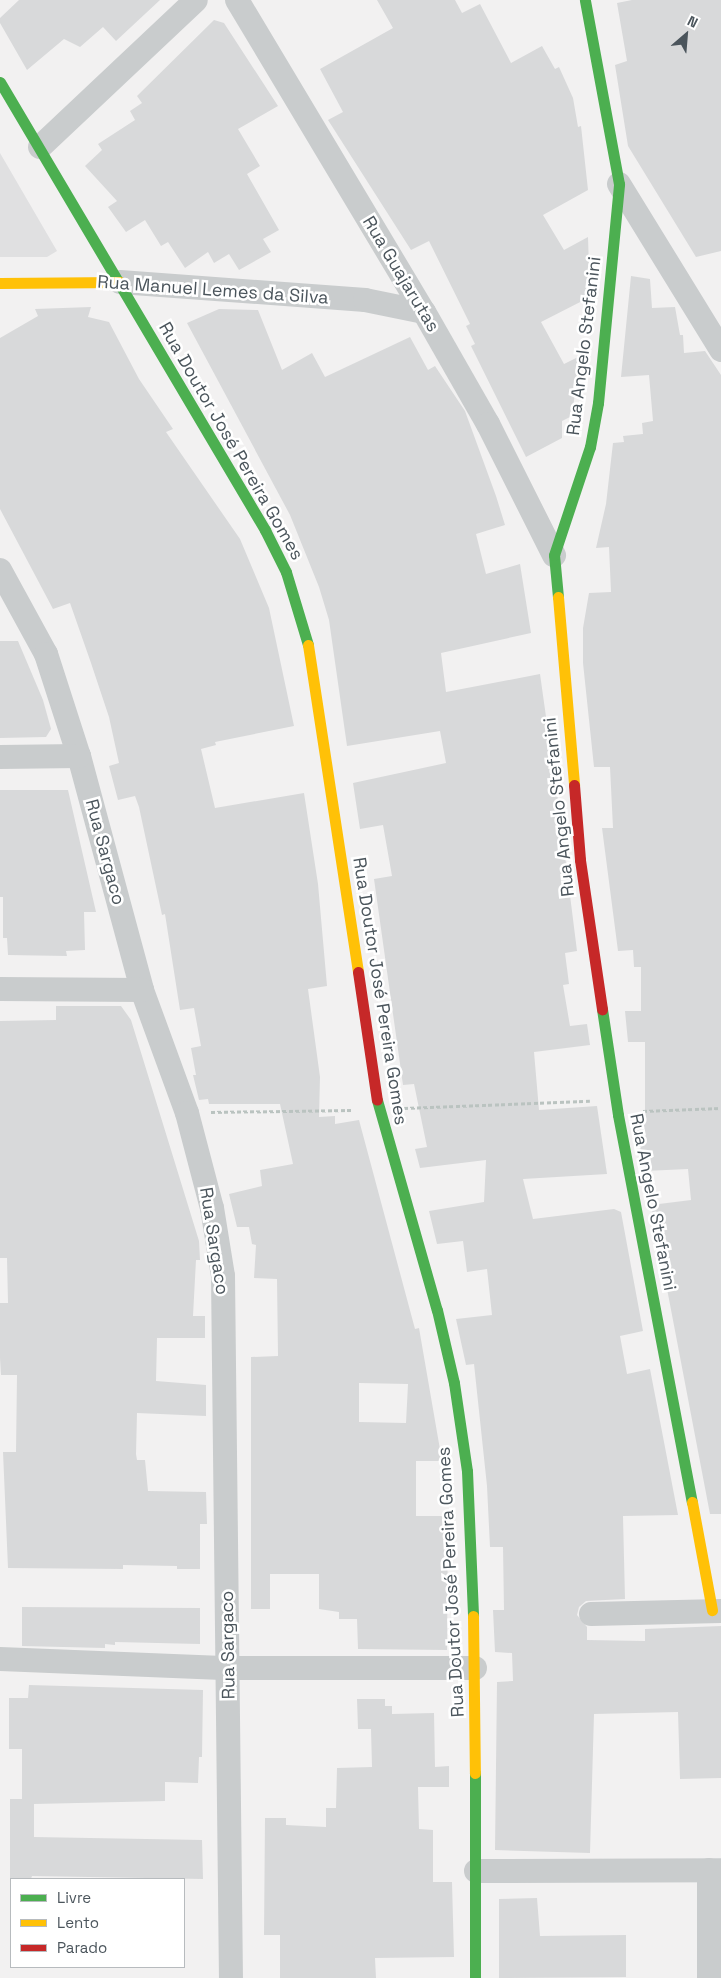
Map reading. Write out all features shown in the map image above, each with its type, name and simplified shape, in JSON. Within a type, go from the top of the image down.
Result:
[{"type":"main road","name":"Rua Angelo Stefanini","points":[[585,0],[619,184],[598,403],[588,455],[554,555],[580,860],[615,1100],[716,1610]]},
{"type":"main road","name":"Rua Doutor José Pereira Gomes","points":[[0,82],[265,530],[286,572],[302,618],[312,665],[378,1109],[454,1383],[467,1471],[475,1668],[475,1978]]},
{"type":"main road","name":"Rua Manuel Lemes da Silva","points":[[0,283],[120,282]]},
{"type":"street","points":[[40,147],[196,0]]},
{"type":"street","name":"Rua Guajarutas","points":[[237,0],[424,312],[488,424],[554,555]]},
{"type":"street","points":[[619,184],[721,350]]},
{"type":"street","name":"Rua Manuel Lemes da Silva","points":[[120,282],[365,300],[424,312]]},
{"type":"street","name":"Rua Sargaco","points":[[0,570],[46,654],[79,756],[142,990],[187,1113],[212,1208],[223,1276],[231,1978]]},
{"type":"street","points":[[0,758],[79,756]]},
{"type":"street","points":[[0,989],[142,990]]},
{"type":"street","points":[[591,1614],[716,1610]]},
{"type":"street","points":[[0,1659],[228,1668],[475,1668]]},
{"type":"street","points":[[476,1871],[715,1870],[708,1978]]},
{"type":"path","points":[[187,1113],[378,1109],[615,1100]]},
{"type":"path","points":[[618,1115],[648,1110],[721,1108]]},
{"type":"shaded area","points":[[0,153],[57,251],[47,257],[0,257]]},
{"type":"building","points":[[19,0],[160,0],[116,41],[103,27],[80,47],[64,39],[27,70],[0,23],[0,18]]},
{"type":"building","points":[[377,0],[455,0],[462,13],[480,4],[511,63],[542,46],[555,69],[559,67],[573,98],[578,127],[581,126],[588,190],[543,215],[564,250],[588,237],[590,297],[541,322],[564,364],[578,357],[576,371],[578,370],[572,416],[562,421],[562,438],[526,457],[471,346],[475,344],[466,326],[470,324],[429,241],[411,250],[328,120],[343,112],[320,69],[393,28]]},
{"type":"building","points":[[632,0],[721,0],[721,251],[696,257],[628,146],[615,65],[627,61],[617,3]]},
{"type":"building","points":[[214,20],[224,23],[278,106],[238,129],[260,166],[247,174],[279,230],[263,239],[271,252],[239,270],[229,254],[214,263],[208,252],[185,268],[168,242],[161,246],[145,220],[126,232],[108,207],[117,201],[85,166],[102,150],[98,144],[135,120],[130,111],[142,103],[137,96]]},
{"type":"building","points":[[631,276],[650,279],[652,308],[675,307],[680,335],[683,335],[684,353],[705,351],[721,375],[721,1514],[710,1514],[651,1205],[691,1200],[688,1169],[645,1171],[634,1116],[645,1115],[645,1042],[628,1042],[625,1011],[641,1011],[641,967],[634,967],[633,950],[618,951],[602,828],[613,828],[610,767],[594,767],[583,663],[583,628],[589,593],[611,592],[609,547],[596,548],[606,504],[613,443],[624,442],[623,436],[643,434],[642,423],[653,421],[649,375],[621,377]]},
{"type":"building","points":[[91,307],[88,317],[109,322],[139,379],[173,429],[166,432],[240,539],[269,608],[294,726],[215,742],[216,745],[201,749],[215,808],[304,793],[318,884],[327,986],[308,989],[320,1077],[319,1117],[335,1116],[335,1124],[359,1120],[415,1329],[419,1328],[442,1461],[416,1461],[416,1516],[448,1516],[447,1650],[358,1649],[357,1619],[339,1619],[339,1612],[319,1609],[319,1574],[270,1574],[270,1609],[251,1609],[251,1357],[278,1356],[277,1279],[254,1278],[256,1245],[252,1244],[249,1227],[237,1227],[229,1194],[262,1186],[260,1170],[293,1164],[280,1104],[209,1104],[208,1099],[199,1100],[193,1075],[196,1075],[191,1048],[201,1046],[194,1008],[180,1010],[165,914],[162,915],[139,807],[135,796],[118,800],[109,766],[119,763],[109,717],[91,663],[70,603],[53,609],[0,509],[0,338],[38,316],[35,309]],"holes":[[[359,1383],[408,1384],[406,1423],[359,1422]]]},
{"type":"building","points":[[219,309],[258,310],[282,370],[312,353],[325,377],[410,337],[428,370],[435,366],[465,411],[496,496],[505,525],[476,534],[486,574],[520,564],[531,633],[441,653],[446,692],[540,674],[549,738],[548,769],[554,768],[577,951],[565,953],[569,984],[563,985],[570,1026],[587,1024],[590,1045],[534,1052],[539,1110],[597,1106],[607,1174],[523,1179],[533,1219],[614,1209],[621,1212],[643,1331],[620,1336],[627,1374],[650,1369],[678,1515],[623,1516],[625,1599],[586,1601],[579,1607],[577,1615],[587,1627],[587,1640],[645,1641],[645,1629],[721,1626],[721,1778],[680,1779],[678,1712],[594,1714],[590,1853],[495,1850],[497,1682],[513,1681],[512,1653],[495,1652],[493,1610],[504,1610],[503,1547],[490,1547],[487,1486],[474,1364],[466,1365],[456,1319],[492,1315],[487,1269],[467,1272],[463,1241],[437,1244],[429,1211],[484,1202],[486,1160],[420,1168],[415,1149],[427,1147],[414,1084],[403,1085],[374,879],[392,876],[383,825],[360,829],[353,783],[446,763],[440,731],[347,746],[329,620],[319,587],[290,515],[187,323]]},
{"type":"building","points":[[0,641],[18,641],[43,700],[51,729],[46,737],[0,738]]},
{"type":"building","points":[[0,790],[68,790],[96,912],[84,912],[85,950],[66,951],[67,956],[8,955],[7,938],[3,938],[3,897],[0,897]]},
{"type":"building","points":[[56,1006],[121,1006],[131,1020],[199,1241],[200,1260],[196,1260],[193,1316],[205,1316],[205,1338],[157,1338],[156,1381],[206,1385],[206,1416],[137,1413],[136,1454],[137,1460],[145,1460],[148,1491],[206,1492],[207,1524],[200,1524],[200,1569],[177,1569],[177,1566],[123,1565],[123,1569],[8,1568],[3,1452],[16,1452],[17,1375],[1,1375],[0,1358],[0,1303],[8,1303],[7,1258],[0,1258],[0,1021],[56,1020]]},
{"type":"building","points":[[22,1607],[200,1608],[200,1644],[115,1642],[115,1645],[105,1644],[105,1648],[22,1646]]},
{"type":"building","points":[[29,1685],[203,1690],[202,1757],[199,1757],[198,1783],[165,1782],[165,1801],[34,1804],[34,1837],[202,1840],[203,1879],[32,1876],[31,1878],[10,1878],[10,1799],[22,1799],[22,1749],[9,1749],[9,1698],[28,1698]]},
{"type":"building","points":[[357,1699],[385,1699],[385,1706],[392,1706],[392,1714],[434,1713],[435,1767],[449,1766],[449,1787],[418,1787],[419,1829],[433,1830],[433,1882],[452,1882],[454,1957],[375,1958],[376,1978],[280,1978],[280,1935],[264,1935],[265,1818],[286,1818],[286,1825],[326,1827],[326,1808],[336,1808],[337,1768],[372,1767],[371,1729],[358,1729]]},
{"type":"building","points":[[537,1898],[540,1936],[626,1935],[626,1977],[499,1978],[499,1899]]},
{"type":"traffic: fast","points":[[558,597],[554,555],[590,447],[598,403],[619,184],[585,0]]},
{"type":"traffic: fast","points":[[0,82],[265,530],[286,572],[308,645]]},
{"type":"traffic: fast","points":[[602,1009],[618,1115],[692,1502]]},
{"type":"traffic: fast","points":[[377,1100],[437,1310],[454,1383],[467,1471],[473,1616]]},
{"type":"traffic: fast","points":[[475,1773],[475,1978]]},
{"type":"traffic: slow","points":[[0,283],[120,282]]},
{"type":"traffic: slow","points":[[558,597],[574,785]]},
{"type":"traffic: slow","points":[[308,645],[358,972]]},
{"type":"traffic: slow","points":[[692,1502],[712,1610]]},
{"type":"traffic: slow","points":[[473,1616],[475,1773]]},
{"type":"traffic: jam","points":[[574,785],[580,860],[602,1009]]},
{"type":"traffic: jam","points":[[358,972],[377,1100]]}]
